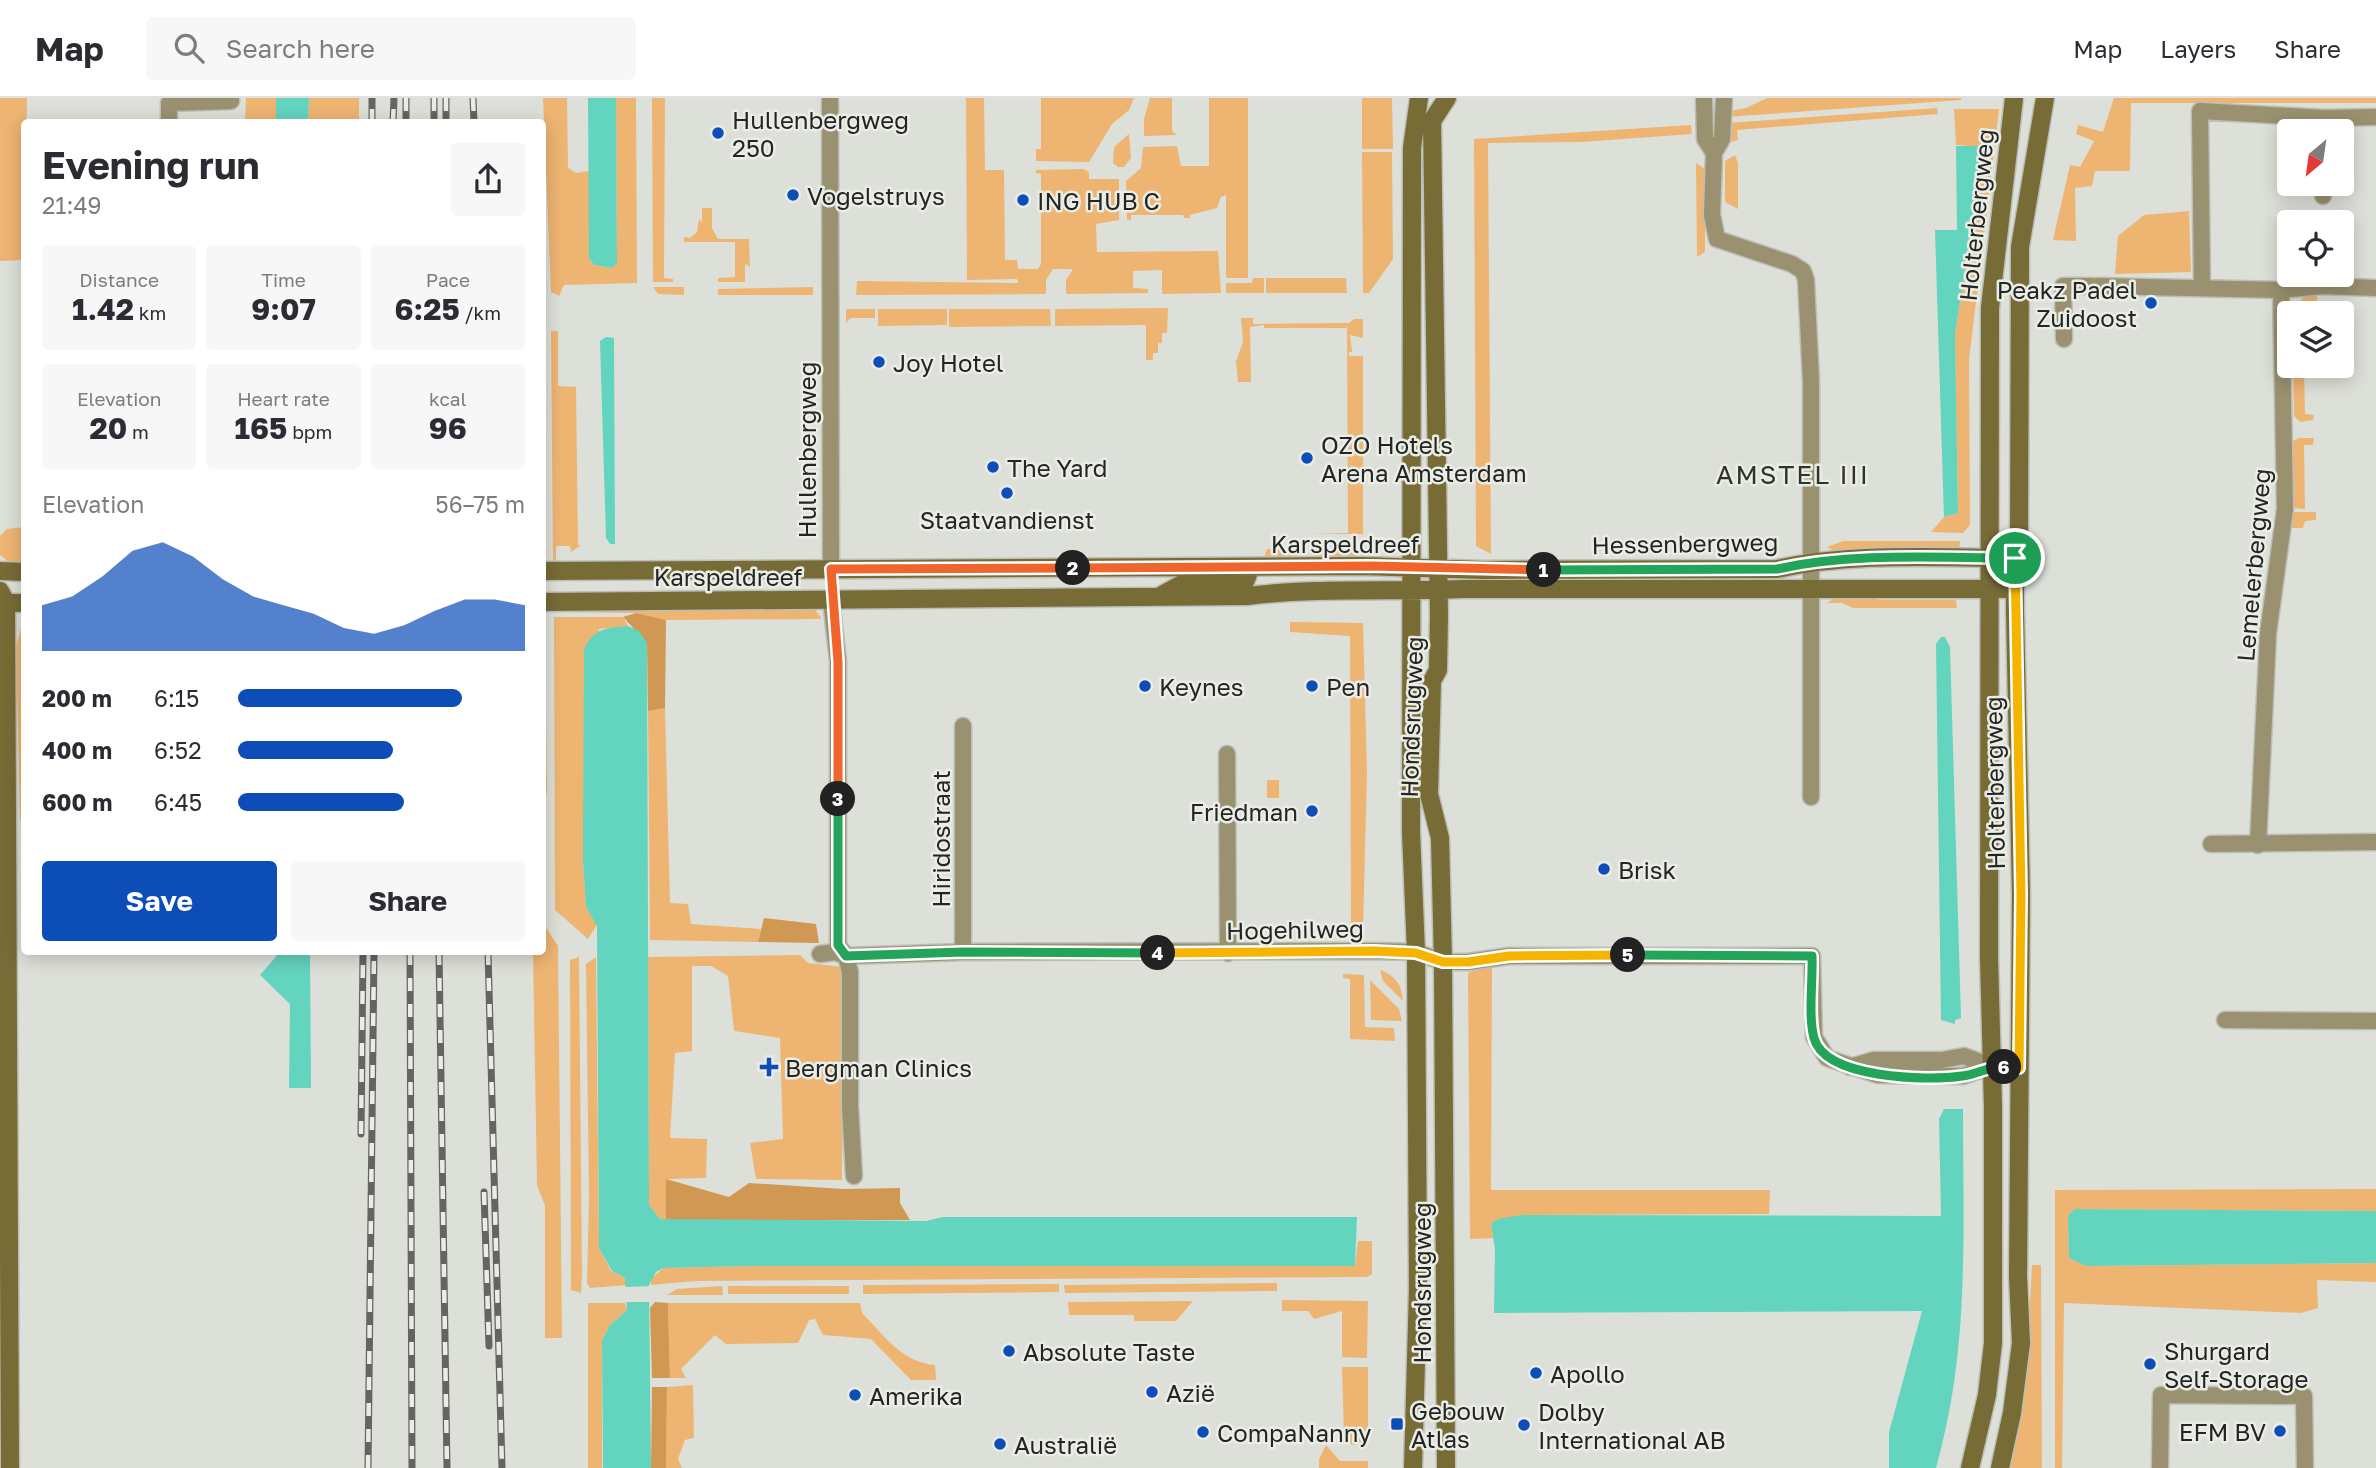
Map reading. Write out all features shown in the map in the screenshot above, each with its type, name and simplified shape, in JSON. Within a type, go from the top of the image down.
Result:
[{"type":"main road","name":"Hondsrugweg","points":[[1413,1468],[1418,1289],[1416,953],[1411,819],[1412,148],[1419,98]]},
{"type":"main road","name":"Hondsrugweg","points":[[1446,1468],[1440,838],[1429,794],[1432,681],[1438,670],[1439,590],[1432,121],[1447,98]]},
{"type":"main road","name":"Holterbergweg","points":[[1970,1468],[1987,1395],[1993,1343],[1990,308],[2014,98]]},
{"type":"main road","name":"Holterbergweg","points":[[2000,1468],[2012,1413],[2021,1343],[2021,895],[2015,589],[2015,558],[2019,539],[2020,247],[2045,98]]},
{"type":"main road","name":"Hessenbergweg","points":[[1439,569],[1777,569],[1809,562],[2015,558]]},
{"type":"main road","name":"Karspeldreef","points":[[546,571],[1251,567],[1439,569]]},
{"type":"main road","name":"Karspeldreef","points":[[1159,596],[1186,582],[1245,582],[1251,567]]},
{"type":"main road","name":"Hullenbergweg","points":[[831,569],[831,600]]},
{"type":"main road","points":[[1040,569],[1040,597]]},
{"type":"main road","points":[[0,572],[21,572]]},
{"type":"main road","name":"Hessenbergweg","points":[[1412,593],[1439,590],[1810,587],[2015,589]]},
{"type":"main road","name":"Karspeldreef","points":[[546,602],[1412,593]]},
{"type":"main road","points":[[8,600],[7,1315],[10,1468]]},
{"type":"street","points":[[169,119],[169,103],[231,102],[232,98]]},
{"type":"street","name":"Hullenbergweg","points":[[830,98],[831,569]]},
{"type":"street","points":[[1704,98],[1705,139],[1714,153]]},
{"type":"street","points":[[1724,98],[1722,139],[1714,153],[1712,215],[1717,239],[1792,264],[1803,271],[1807,280],[1811,381],[1811,797]]},
{"type":"street","points":[[2202,287],[2200,111],[2277,119]]},
{"type":"street","points":[[2354,120],[2376,117]]},
{"type":"street","points":[[2354,285],[2376,288]]},
{"type":"street","points":[[2064,339],[2063,286],[2280,290],[2293,287]]},
{"type":"street","name":"Lemelerbergweg","points":[[2258,845],[2268,634],[2285,509],[2280,290]]},
{"type":"street","name":"Hullenbergweg","points":[[831,600],[838,662],[838,945],[846,956],[850,972],[850,1106],[854,1176]]},
{"type":"street","name":"Hiridostraat","points":[[963,726],[963,952]]},
{"type":"street","points":[[1227,754],[1227,953]]},
{"type":"street","points":[[2211,844],[2376,842]]},
{"type":"street","name":"Hogehilweg","points":[[820,954],[1416,953],[1443,962],[1468,962],[1509,956],[1812,956],[1814,1037],[1827,1058],[1878,1075],[1963,1076],[1991,1066]]},
{"type":"street","points":[[2225,1020],[2376,1021]]},
{"type":"street","points":[[1991,1066],[2019,1068]]},
{"type":"street","points":[[2160,1468],[2161,1395],[2213,1395],[2304,1396],[2305,1468]]},
{"type":"shaded area","points":[[0,98],[27,98],[27,119],[21,119],[21,260],[0,261]]},
{"type":"shaded area","points":[[246,98],[276,98],[276,119],[245,119]]},
{"type":"shaded area","points":[[276,98],[309,98],[308,119],[276,119]]},
{"type":"shaded area","points":[[309,98],[359,98],[359,119],[308,119]]},
{"type":"shaded area","points":[[543,98],[567,98],[568,168],[576,173],[589,171],[589,258],[594,265],[611,268],[617,263],[616,98],[636,98],[637,283],[564,285],[559,296],[551,292],[546,119],[544,119]]},
{"type":"shaded area","points":[[588,98],[616,98],[617,263],[612,268],[594,265],[589,258]]},
{"type":"shaded area","points":[[652,98],[665,98],[664,278],[673,279],[673,282],[653,282]]},
{"type":"shaded area","points":[[966,98],[984,98],[985,170],[1004,170],[1005,260],[1017,260],[1018,269],[1038,269],[1041,264],[1041,174],[1036,173],[1036,170],[1083,169],[1089,172],[1089,179],[1119,179],[1119,220],[1096,224],[1097,252],[1218,251],[1221,293],[1162,294],[1162,270],[1133,271],[1133,288],[1148,289],[1148,293],[1066,294],[1066,280],[1073,269],[1053,269],[1046,280],[1046,294],[856,295],[857,281],[1018,283],[1017,279],[967,280]]},
{"type":"shaded area","points":[[1041,98],[1134,98],[1129,110],[1112,124],[1089,162],[1036,161],[1036,149],[1041,149]]},
{"type":"shaded area","points":[[1150,98],[1172,98],[1172,131],[1177,135],[1144,136],[1144,119]]},
{"type":"shaded area","points":[[1209,98],[1248,98],[1248,278],[1226,278],[1226,195],[1221,197],[1217,208],[1190,215],[1190,218],[1184,218],[1183,215],[1131,215],[1131,220],[1127,220],[1126,181],[1141,168],[1143,147],[1177,146],[1181,166],[1209,166]]},
{"type":"shaded area","points":[[1362,98],[1392,98],[1393,149],[1362,149]]},
{"type":"shaded area","points":[[1767,98],[1961,100],[1727,117],[1730,111],[1746,108]]},
{"type":"shaded area","points":[[2114,98],[2376,98],[2376,103],[2131,103],[2130,171],[2095,171],[2092,186],[2075,188],[2076,241],[2053,240],[2070,165],[2080,167],[2094,141],[2076,134],[2078,125],[2103,132]]},
{"type":"shaded area","points":[[1937,108],[1938,114],[1737,130],[1738,140],[1732,142],[1726,134],[1727,123]]},
{"type":"shaded area","points":[[1954,109],[1999,109],[1969,360],[1970,525],[1963,533],[1931,532],[1944,517],[1958,513],[1955,334],[1984,147],[1956,145]]},
{"type":"shaded area","points":[[1691,125],[1692,134],[1581,142],[1488,143],[1491,554],[1476,546],[1474,139]]},
{"type":"shaded area","points":[[1129,134],[1131,158],[1124,167],[1118,167],[1113,163],[1114,147]]},
{"type":"shaded area","points":[[1956,146],[1984,146],[1955,334],[1958,513],[1944,517],[1935,230],[1957,230]]},
{"type":"shaded area","points":[[1362,152],[1392,152],[1393,259],[1369,293],[1363,293]]},
{"type":"shaded area","points":[[1735,155],[1738,163],[1738,209],[1725,202],[1725,161]]},
{"type":"shaded area","points":[[1696,163],[1705,169],[1705,252],[1697,257]]},
{"type":"shaded area","points":[[702,208],[712,208],[712,228],[718,239],[749,239],[750,267],[745,264],[745,282],[718,282],[718,278],[735,277],[735,242],[684,242],[684,237],[690,238],[697,232],[699,219],[702,222]]},
{"type":"shaded area","points":[[2189,211],[2191,272],[2115,274],[2118,236],[2144,215]]},
{"type":"shaded area","points":[[1253,278],[1264,278],[1264,293],[1226,293],[1226,283],[1252,283]]},
{"type":"shaded area","points":[[1266,278],[1346,278],[1347,293],[1266,293]]},
{"type":"shaded area","points":[[653,287],[684,287],[684,295],[658,294]]},
{"type":"shaded area","points":[[813,287],[813,295],[718,295],[718,289]]},
{"type":"shaded area","points":[[2318,293],[2317,301],[2301,301],[2304,295]]},
{"type":"shaded area","points":[[1168,308],[1167,333],[1162,333],[1162,343],[1158,343],[1158,353],[1153,353],[1153,360],[1146,360],[1146,325],[1055,326],[1055,309]]},
{"type":"shaded area","points":[[846,309],[875,309],[875,318],[851,318],[846,323]]},
{"type":"shaded area","points":[[878,309],[947,309],[947,325],[878,326]]},
{"type":"shaded area","points":[[949,309],[1050,309],[1051,326],[949,327]]},
{"type":"shaded area","points":[[1241,318],[1253,318],[1253,324],[1349,323],[1354,319],[1363,319],[1363,338],[1350,335],[1352,352],[1349,352],[1349,356],[1363,356],[1363,534],[1309,534],[1348,533],[1347,325],[1346,328],[1264,328],[1264,325],[1250,327],[1251,382],[1238,382],[1236,361],[1243,342]]},
{"type":"shaded area","points":[[551,331],[558,331],[558,386],[576,387],[578,545],[581,545],[571,552],[570,546],[556,546],[556,562],[553,562]]},
{"type":"shaded area","points":[[606,337],[614,338],[615,544],[610,544],[606,538],[600,341]]},
{"type":"shaded area","points":[[2293,378],[2304,378],[2305,414],[2314,415],[2313,420],[2300,422],[2294,416]]},
{"type":"shaded area","points":[[2299,438],[2314,438],[2313,445],[2304,445],[2305,509],[2293,508],[2293,441]]},
{"type":"shaded area","points":[[2292,512],[2316,512],[2316,520],[2305,521],[2303,528],[2292,528]]},
{"type":"shaded area","points":[[21,527],[21,563],[10,563],[0,555],[0,536],[7,529]]},
{"type":"shaded area","points":[[1843,541],[1960,541],[1959,551],[1841,555],[1827,547]]},
{"type":"shaded area","points":[[1267,549],[1299,549],[1299,558],[1264,557]]},
{"type":"shaded area","points":[[1314,549],[1356,550],[1357,559],[1315,558]]},
{"type":"shaded area","points":[[1855,593],[1879,600],[1956,600],[1957,608],[1853,608],[1842,603],[1827,603],[1840,594]]},
{"type":"shaded area","points":[[812,606],[822,619],[666,620],[636,613],[554,612],[553,607]]},
{"type":"shaded area","points":[[636,613],[666,620],[665,708],[648,711],[647,643],[623,617]]},
{"type":"shaded area","points":[[554,617],[623,617],[628,626],[599,629],[583,863],[586,907],[597,925],[588,939],[555,910]]},
{"type":"shaded area","points":[[1290,622],[1363,623],[1367,774],[1363,926],[1351,926],[1350,636],[1290,632]]},
{"type":"shaded area","points":[[628,626],[639,631],[647,643],[649,1205],[660,1219],[926,1221],[943,1217],[1357,1217],[1355,1266],[663,1268],[656,1272],[649,1285],[651,1468],[603,1468],[602,1340],[610,1325],[627,1310],[625,1278],[612,1271],[599,1248],[597,926],[586,907],[583,863],[584,649],[592,637],[602,630]]},
{"type":"shaded area","points":[[21,629],[21,819],[20,819],[16,646]]},
{"type":"shaded area","points":[[1941,637],[1945,637],[1950,647],[1961,1018],[1955,1020],[1955,1024],[1941,1020],[1936,644]]},
{"type":"shaded area","points":[[546,706],[547,793],[546,794]]},
{"type":"shaded area","points":[[665,708],[670,903],[688,904],[691,924],[761,929],[758,942],[650,940],[648,711]]},
{"type":"shaded area","points":[[1267,780],[1279,780],[1279,798],[1267,798]]},
{"type":"shaded area","points":[[764,918],[816,924],[819,943],[758,942]]},
{"type":"shaded area","points":[[546,928],[558,946],[562,1338],[545,1338],[545,1206],[537,1185],[533,955],[546,955]]},
{"type":"shaded area","points":[[277,955],[310,955],[311,1088],[289,1088],[290,1004],[260,975]]},
{"type":"shaded area","points":[[800,955],[808,963],[843,967],[842,1180],[756,1179],[750,1143],[783,1139],[780,1038],[734,1031],[728,976],[711,966],[692,966],[692,1051],[675,1053],[670,1138],[707,1139],[706,1178],[667,1179],[666,1221],[660,1219],[649,1205],[648,957]]},
{"type":"shaded area","points":[[579,957],[581,1293],[571,1290],[570,960]]},
{"type":"shaded area","points":[[596,957],[599,1248],[611,1271],[625,1278],[627,1285],[590,1288],[587,1283],[589,1197],[586,964]]},
{"type":"shaded area","points":[[1492,964],[1491,1190],[1770,1190],[1769,1214],[1521,1215],[1491,1224],[1493,1238],[1470,1239],[1468,973]]},
{"type":"shaded area","points":[[1380,970],[1397,981],[1403,1001],[1383,981]]},
{"type":"shaded area","points":[[1343,974],[1364,975],[1365,1027],[1394,1028],[1395,1041],[1350,1039],[1350,979],[1343,978]]},
{"type":"shaded area","points":[[1370,980],[1399,1009],[1402,1021],[1371,1020]]},
{"type":"shaded area","points":[[1944,1109],[1963,1109],[1962,1290],[1955,1379],[1936,1468],[1889,1468],[1889,1432],[1922,1311],[1494,1313],[1495,1249],[1491,1224],[1498,1219],[1521,1215],[1941,1216],[1939,1119]]},
{"type":"shaded area","points":[[666,1179],[729,1197],[749,1183],[844,1189],[900,1188],[900,1203],[910,1220],[666,1221]]},
{"type":"shaded area","points":[[2376,1189],[2376,1211],[2074,1209],[2068,1216],[2069,1258],[2086,1266],[2376,1263],[2376,1282],[2317,1280],[2318,1308],[2301,1313],[2064,1303],[2062,1468],[2055,1468],[2055,1190]]},
{"type":"shaded area","points":[[2074,1209],[2376,1211],[2376,1263],[2086,1266],[2069,1258],[2068,1216]]},
{"type":"shaded area","points":[[1358,1241],[1372,1241],[1372,1274],[1367,1277],[696,1281],[651,1285],[651,1279],[663,1268],[1355,1266]]},
{"type":"shaded area","points":[[2032,1265],[2041,1265],[2042,1468],[2010,1468],[2025,1393]]},
{"type":"shaded area","points":[[1277,1283],[1277,1291],[1065,1293],[1064,1285]]},
{"type":"shaded area","points":[[1059,1284],[1059,1292],[863,1294],[863,1285]]},
{"type":"shaded area","points":[[722,1286],[723,1295],[667,1295],[677,1289]]},
{"type":"shaded area","points":[[728,1286],[849,1286],[849,1294],[728,1294]]},
{"type":"shaded area","points":[[1282,1300],[1368,1301],[1367,1358],[1342,1357],[1342,1311],[1314,1319],[1308,1311],[1282,1311]]},
{"type":"shaded area","points":[[1193,1301],[1176,1321],[1134,1321],[1134,1315],[1069,1315],[1068,1302]]},
{"type":"shaded area","points":[[655,1302],[668,1303],[670,1378],[652,1378],[650,1308]]},
{"type":"shaded area","points":[[588,1303],[625,1303],[627,1310],[610,1325],[602,1340],[602,1468],[588,1468]]},
{"type":"shaded area","points":[[668,1303],[860,1303],[862,1313],[894,1346],[912,1359],[935,1365],[936,1380],[911,1380],[871,1339],[823,1335],[815,1319],[809,1320],[798,1343],[726,1344],[715,1335],[681,1369],[686,1378],[670,1378]]},
{"type":"shaded area","points":[[1342,1367],[1368,1367],[1368,1444],[1352,1445],[1344,1437]]},
{"type":"shaded area","points":[[693,1385],[694,1438],[685,1440],[678,1459],[682,1468],[666,1468],[667,1387]]},
{"type":"shaded area","points":[[652,1387],[667,1387],[666,1468],[651,1468]]},
{"type":"shaded area","points":[[1326,1445],[1340,1461],[1368,1461],[1368,1468],[1319,1468],[1319,1459]]},
{"type":"pier","points":[[653,1286],[653,1302],[623,1302],[623,1287]]},
{"type":"railway","points":[[372,98],[372,119]]},
{"type":"railway","points":[[393,119],[394,98]]},
{"type":"railway","points":[[406,98],[406,119]]},
{"type":"railway","points":[[434,98],[434,119]]},
{"type":"railway","points":[[446,98],[446,119]]},
{"type":"railway","points":[[473,98],[474,119]]},
{"type":"railway","points":[[361,1134],[363,955]]},
{"type":"railway","points":[[368,1468],[374,955]]},
{"type":"railway","points":[[410,955],[412,1468]]},
{"type":"railway","points":[[439,955],[447,1468]]},
{"type":"railway","points":[[488,955],[502,1468]]},
{"type":"railway","points":[[484,1192],[489,1346]]},
{"type":"place","name":"Hullenbergweg 250","points":[[718,133]]},
{"type":"place","name":"Vogelstruys","points":[[793,195]]},
{"type":"place","name":"ING HUB C","points":[[1023,200]]},
{"type":"place","name":"Peakz Padel Zuidoost","points":[[2151,303]]},
{"type":"place","name":"Joy Hotel","points":[[879,362]]},
{"type":"place","name":"OZO Hotels Arena Amsterdam","points":[[1307,458]]},
{"type":"place","name":"The Yard","points":[[993,467]]},
{"type":"place","name":"Staatvandienst","points":[[1007,493]]},
{"type":"place","name":"Keynes","points":[[1145,686]]},
{"type":"place","name":"Pen","points":[[1312,686]]},
{"type":"place","name":"Friedman","points":[[1312,811]]},
{"type":"place","name":"Brisk","points":[[1604,869]]},
{"type":"place","name":"Bergman Clinics","points":[[769,1067]]},
{"type":"place","name":"Absolute Taste","points":[[1009,1351]]},
{"type":"place","name":"Shurgard Self-Storage","points":[[2150,1364]]},
{"type":"place","name":"Apollo","points":[[1536,1373]]},
{"type":"place","name":"Azië","points":[[1152,1392]]},
{"type":"place","name":"Amerika","points":[[855,1395]]},
{"type":"place","name":"Gebouw Atlas","points":[[1397,1424]]},
{"type":"place","name":"Dolby International AB","points":[[1524,1425]]},
{"type":"place","name":"EFM BV","points":[[2280,1431]]},
{"type":"place","name":"CompaNanny","points":[[1203,1432]]},
{"type":"place","name":"Australië","points":[[1000,1444]]},
{"type":"district","name":"AMSTEL III","points":[[1793,474]]},
{"type":"route","points":[[2015,558],[2021,895],[2019,1068],[1991,1066],[1963,1076],[1878,1075],[1838,1064],[1827,1058],[1814,1037],[1812,956],[1509,956],[1468,962],[1443,962],[1416,953],[1374,951],[963,952],[846,956],[838,945],[838,662],[831,600],[831,569],[1371,566],[1483,570],[1777,569],[1809,562],[1854,559],[2015,558]]}]
